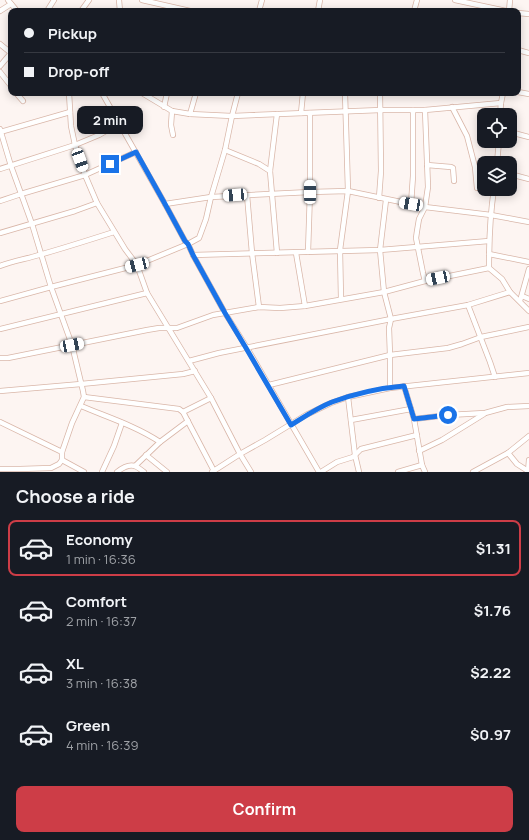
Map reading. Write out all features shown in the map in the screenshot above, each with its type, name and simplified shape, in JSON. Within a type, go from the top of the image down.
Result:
[{"type":"street","points":[[8,0],[14,8]]},
{"type":"street","points":[[142,0],[172,8]]},
{"type":"street","points":[[455,0],[493,8]]},
{"type":"street","points":[[0,11],[11,4]]},
{"type":"street","points":[[0,44],[8,51]]},
{"type":"street","points":[[0,66],[8,57]]},
{"type":"street","points":[[0,72],[8,82]]},
{"type":"street","points":[[18,96],[22,102]]},
{"type":"street","points":[[69,96],[71,126],[75,145],[85,175],[97,203],[114,232],[137,265],[147,293],[211,398],[251,472]]},
{"type":"street","points":[[104,96],[188,244],[225,313],[320,472],[337,462],[350,458],[361,449],[416,435]]},
{"type":"street","points":[[147,96],[172,111],[190,114],[232,116],[345,111],[425,110],[501,103]]},
{"type":"street","points":[[164,107],[166,96]]},
{"type":"street","points":[[190,114],[195,96]]},
{"type":"street","points":[[0,301],[137,265],[199,238],[226,150],[237,96]]},
{"type":"street","points":[[301,113],[303,96]]},
{"type":"street","points":[[341,299],[340,250],[348,192],[345,96]]},
{"type":"street","points":[[379,198],[381,172],[380,96]]},
{"type":"street","points":[[501,108],[502,96]]},
{"type":"street","points":[[452,107],[467,136],[475,167],[477,188]]},
{"type":"street","points":[[411,204],[413,176],[413,110]]},
{"type":"street","points":[[425,110],[428,187],[425,207],[419,218],[416,238],[425,281]]},
{"type":"street","points":[[172,111],[171,122],[173,135]]},
{"type":"street","points":[[0,469],[20,471],[44,470],[59,464],[62,460],[62,452],[72,423],[84,397],[72,345],[51,287],[32,224],[0,131],[70,112]]},
{"type":"street","points":[[308,252],[310,113]]},
{"type":"street","points":[[276,253],[270,171],[277,114]]},
{"type":"street","points":[[0,169],[75,145],[120,124]]},
{"type":"street","points":[[517,134],[529,137]]},
{"type":"street","points":[[226,150],[259,164],[270,171]]},
{"type":"street","points":[[0,201],[85,175],[136,152]]},
{"type":"street","points":[[427,165],[453,168],[454,181]]},
{"type":"street","points":[[517,176],[529,179]]},
{"type":"street","points":[[165,204],[211,197],[310,192],[348,192],[425,207],[491,215],[529,222]]},
{"type":"street","points":[[247,195],[252,253],[259,307]]},
{"type":"street","points":[[493,196],[489,241],[489,268],[502,279],[510,292],[521,299],[529,311]]},
{"type":"street","points":[[386,200],[380,250],[384,292],[391,319],[388,328],[390,388]]},
{"type":"street","points":[[0,233],[97,203]]},
{"type":"street","points":[[0,266],[114,232]]},
{"type":"street","points":[[193,255],[380,250],[489,241]]},
{"type":"street","points":[[296,253],[305,306]]},
{"type":"street","points":[[489,254],[529,262]]},
{"type":"street","points":[[0,358],[8,358],[147,330],[177,328],[213,315],[259,307],[280,308],[305,306],[384,292],[425,281],[489,268]]},
{"type":"street","points":[[521,299],[529,269]]},
{"type":"street","points":[[189,361],[219,353],[468,304],[510,292]]},
{"type":"street","points":[[0,329],[147,293]]},
{"type":"street","points":[[521,299],[529,299]]},
{"type":"street","points":[[468,304],[495,376]]},
{"type":"street","points":[[268,385],[390,355],[448,348],[481,338],[529,327]]},
{"type":"street","points":[[0,391],[183,374],[194,371]]},
{"type":"street","points":[[84,397],[179,409],[183,412],[188,421],[213,471],[306,415],[348,397],[404,386],[529,373]]},
{"type":"street","points":[[404,386],[414,419],[424,472]]},
{"type":"street","points":[[348,397],[355,455],[359,472]]},
{"type":"street","points":[[183,412],[211,398]]},
{"type":"street","points":[[81,406],[149,435],[160,442]]},
{"type":"street","points":[[414,419],[485,413],[507,407],[529,406]]},
{"type":"street","points":[[351,420],[411,409]]},
{"type":"street","points":[[419,451],[442,440],[485,413]]},
{"type":"street","points":[[136,466],[160,442],[188,421]]},
{"type":"street","points":[[0,422],[62,452]]},
{"type":"street","points":[[102,472],[114,446],[122,423]]},
{"type":"street","points":[[474,472],[508,453],[529,436]]},
{"type":"street","points":[[508,453],[517,464],[528,472]]},
{"type":"street","points":[[146,455],[167,472]]},
{"type":"street","points":[[62,460],[84,472]]},
{"type":"street","points":[[528,472],[529,460]]},
{"type":"street","points":[[398,472],[422,465]]},
{"type":"street","points":[[116,472],[126,466],[136,466],[144,472]]},
{"type":"route","points":[[110,164],[136,152],[225,313],[291,425],[306,415],[348,397],[404,386],[414,419],[448,415]]}]
